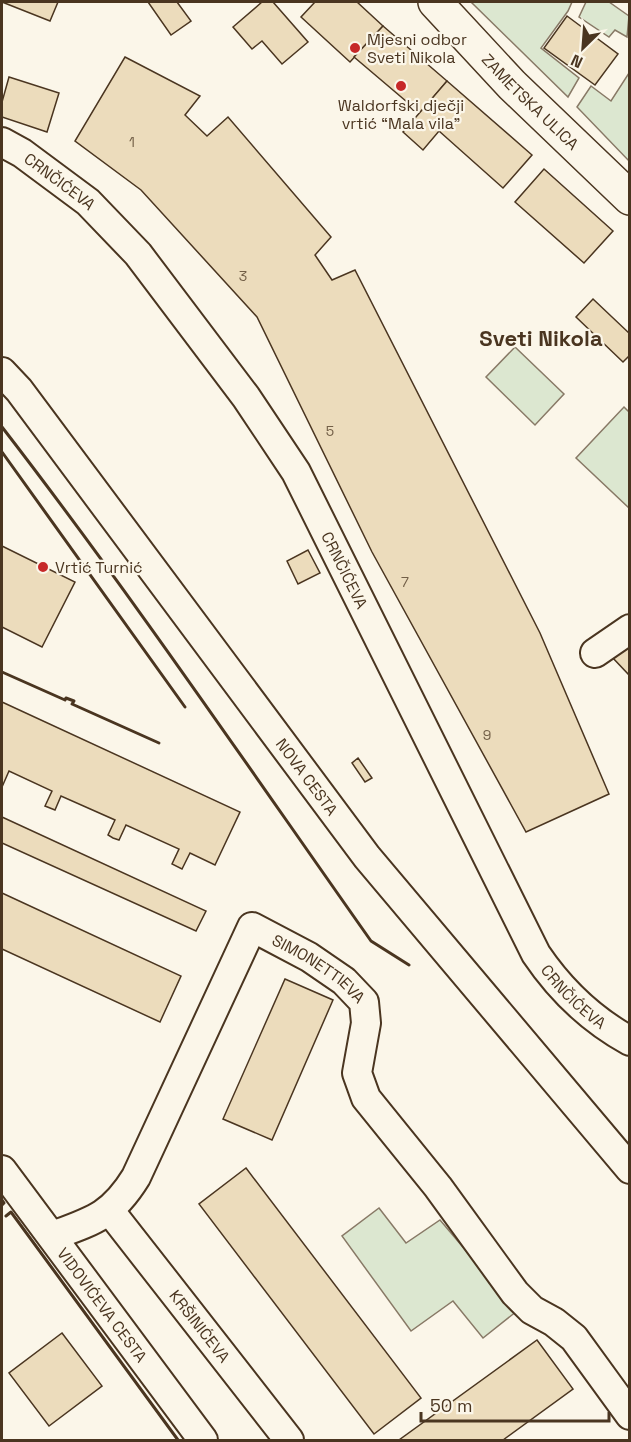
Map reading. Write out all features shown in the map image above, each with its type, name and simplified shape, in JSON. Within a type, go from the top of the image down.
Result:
[{"type":"main road","name":"ZAMETSKA ULICA","points":[[435,2],[512,85],[630,198]]},
{"type":"street","name":"CRNČIĆEVA","points":[[12,147],[88,202],[138,254],[246,397],[296,472],[536,954],[554,981],[591,1017],[630,1041]]},
{"type":"street","name":"NOVA CESTA","points":[[2,372],[19,390],[104,503],[367,858],[630,1169]]},
{"type":"street","points":[[595,653],[630,629]]},
{"type":"street","name":"SIMONETTIEVA","points":[[52,1236],[110,1211],[124,1196],[136,1177],[252,927],[309,957],[345,981],[364,1002],[366,1023],[357,1073],[366,1098],[438,1187],[515,1293],[531,1310],[554,1322],[574,1338],[630,1415]]},
{"type":"street","name":"VIDOVIĆEVA CESTA","points":[[2,1170],[203,1440]]},
{"type":"street","name":"KRŠINIĆEVA","points":[[110,1211],[289,1440]]},
{"type":"green space","points":[[471,2],[572,2],[541,48],[579,78],[568,97]]},
{"type":"green space","points":[[586,2],[609,2],[629,16],[627,37],[615,30],[609,37],[579,17]]},
{"type":"green space","points":[[629,73],[629,161],[577,107],[591,86],[611,101]]},
{"type":"green space","points":[[515,347],[564,394],[535,425],[486,377]]},
{"type":"green space","points":[[624,407],[629,412],[629,508],[576,458]]},
{"type":"green space","points":[[379,1208],[406,1243],[440,1220],[517,1311],[483,1338],[453,1301],[411,1331],[342,1236]]},
{"type":"building","points":[[2,2],[58,2],[50,21]]},
{"type":"building","points":[[148,2],[177,2],[191,21],[171,35]]},
{"type":"building","points":[[262,2],[273,2],[308,42],[282,64],[262,41],[252,49],[233,27]]},
{"type":"building","points":[[315,2],[357,2],[383,26],[350,62],[301,17]]},
{"type":"building","points":[[567,16],[618,54],[595,85],[544,48]]},
{"type":"building","points":[[383,26],[447,81],[420,113],[354,57]]},
{"type":"building","points":[[125,57],[200,96],[185,115],[207,136],[228,117],[331,237],[315,255],[332,280],[355,270],[540,633],[609,794],[526,832],[372,552],[257,317],[141,190],[75,141]]},
{"type":"building","points":[[9,77],[59,93],[47,132],[2,117],[2,102]]},
{"type":"building","points":[[447,81],[532,155],[503,188],[439,131],[423,150],[403,132]]},
{"type":"building","points":[[544,169],[613,231],[584,263],[515,202]]},
{"type":"building","points":[[593,299],[630,334],[630,355],[623,362],[576,317]]},
{"type":"building","points":[[2,546],[75,582],[42,647],[2,627]]},
{"type":"building","points":[[308,550],[320,573],[298,584],[287,561]]},
{"type":"building","points":[[630,642],[630,676],[612,657]]},
{"type":"building","points":[[2,702],[240,812],[215,865],[190,853],[182,869],[172,864],[179,849],[126,825],[119,840],[113,838],[108,835],[115,820],[61,796],[55,810],[45,806],[52,791],[9,771],[2,787]]},
{"type":"building","points":[[358,758],[372,778],[365,782],[352,763]]},
{"type":"building","points":[[2,817],[206,911],[196,931],[2,843]]},
{"type":"building","points":[[2,893],[181,976],[160,1022],[2,949]]},
{"type":"building","points":[[285,979],[333,1000],[272,1140],[223,1119]]},
{"type":"building","points":[[246,1168],[421,1398],[374,1434],[199,1204]]},
{"type":"building","points":[[62,1333],[102,1386],[49,1426],[9,1373]]},
{"type":"building","points":[[537,1340],[573,1389],[503,1440],[399,1440]]},
{"type":"wall","points":[[2,427],[143,617],[371,941],[409,965]]},
{"type":"wall","points":[[2,452],[185,707]]},
{"type":"wall","points":[[2,672],[65,700],[66,698],[74,701],[72,704],[159,743]]},
{"type":"wall","points":[[2,1200],[4,1203],[2,1205]]},
{"type":"wall","points":[[6,1216],[11,1212],[178,1440]]},
{"type":"place","name":"Mjesni odbor Sveti Nikola","points":[[355,48]]},
{"type":"place","name":"Waldorfski dječji vrtić “Mala vila”","points":[[401,86]]},
{"type":"place","name":"Vrtić Turnić","points":[[43,567]]},
{"type":"district","name":"Sveti Nikola","points":[[541,338]]}]
